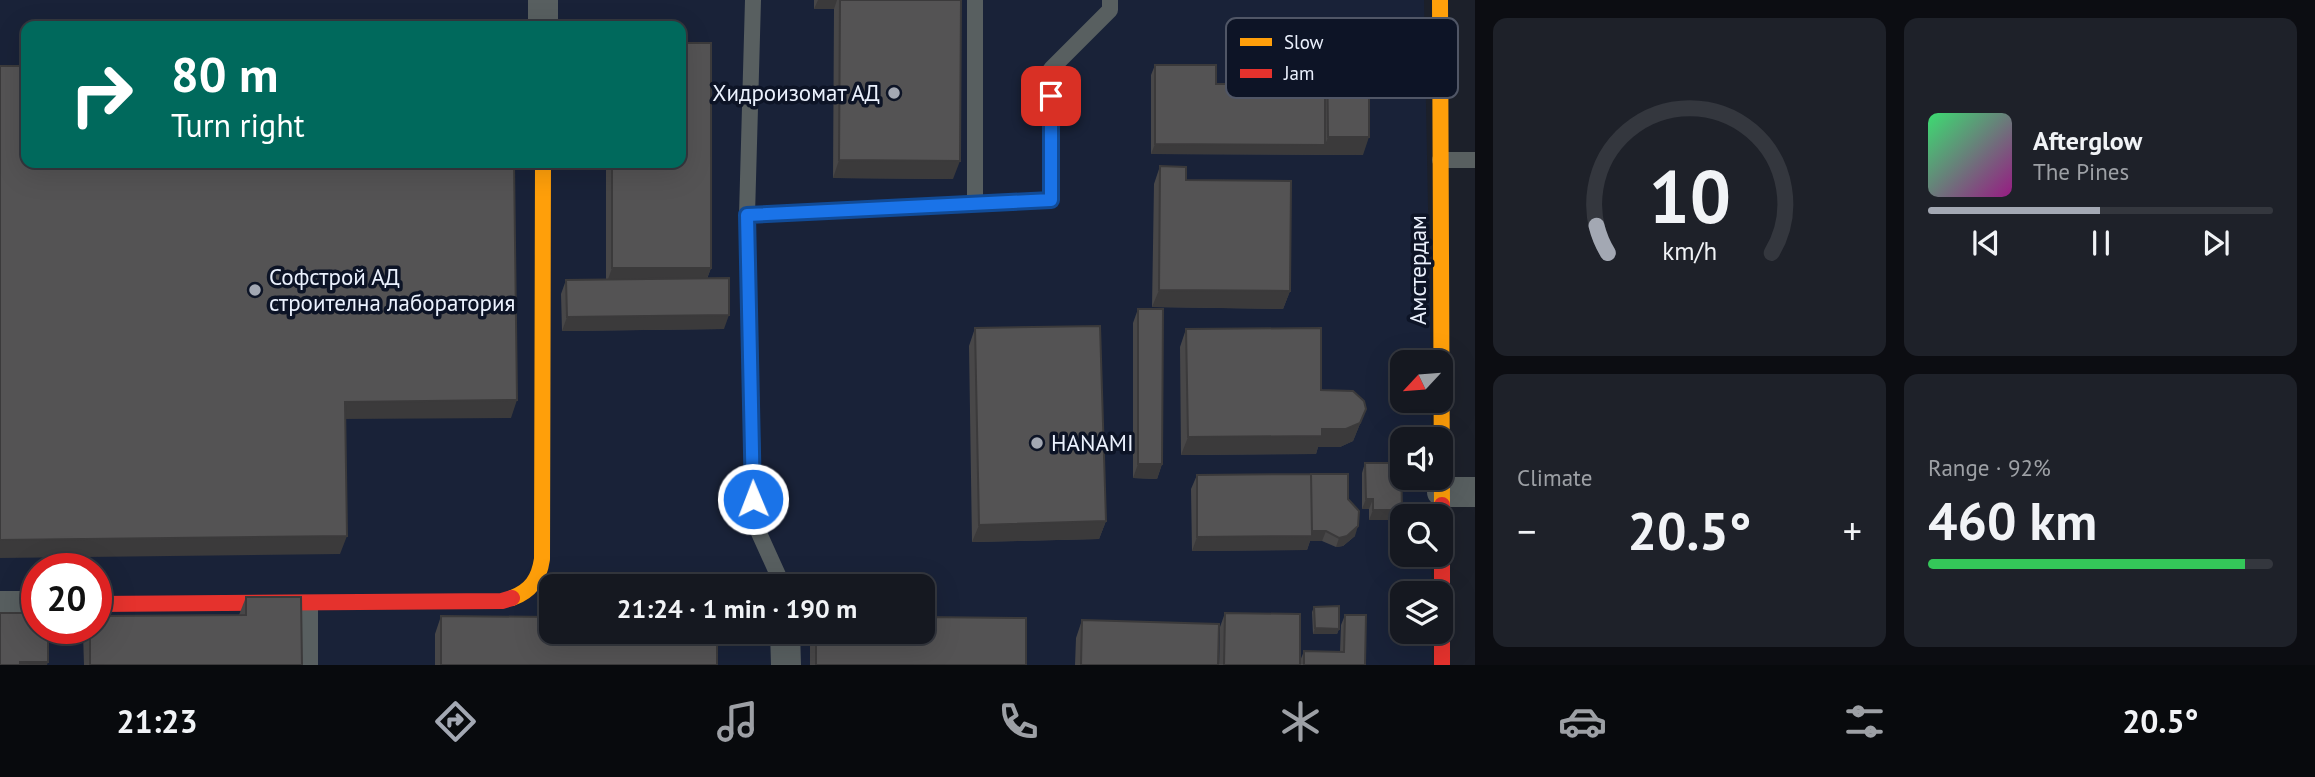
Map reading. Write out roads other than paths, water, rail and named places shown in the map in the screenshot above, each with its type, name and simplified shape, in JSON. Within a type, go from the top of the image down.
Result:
[{"type":"street","points":[[543,0],[543,21]]},
{"type":"street","name":"Амстердам","points":[[1440,0],[1440,18]]},
{"type":"street","name":"Амстердам","points":[[1440,98],[1442,665]]},
{"type":"street","points":[[112,604],[310,600],[502,601],[517,598],[530,590],[540,575],[543,168]]},
{"type":"street","points":[[1442,492],[1475,492]]},
{"type":"street","points":[[0,606],[21,606]]},
{"type":"street","points":[[785,644],[786,665]]},
{"type":"lane","points":[[753,0],[747,215],[754,522],[778,574]]},
{"type":"lane","points":[[975,0],[975,204]]},
{"type":"lane","points":[[747,215],[1051,200],[1051,69],[1110,10],[1110,0]]},
{"type":"lane","points":[[1440,160],[1475,160]]},
{"type":"lane","points":[[310,600],[310,665]]},
{"type":"place","name":"Хидроизомат АД","points":[[894,93]]},
{"type":"place","name":"Софстрой АД строителна лаборатория","points":[[255,290]]},
{"type":"place","name":"HANAMI","points":[[1037,443]]}]
